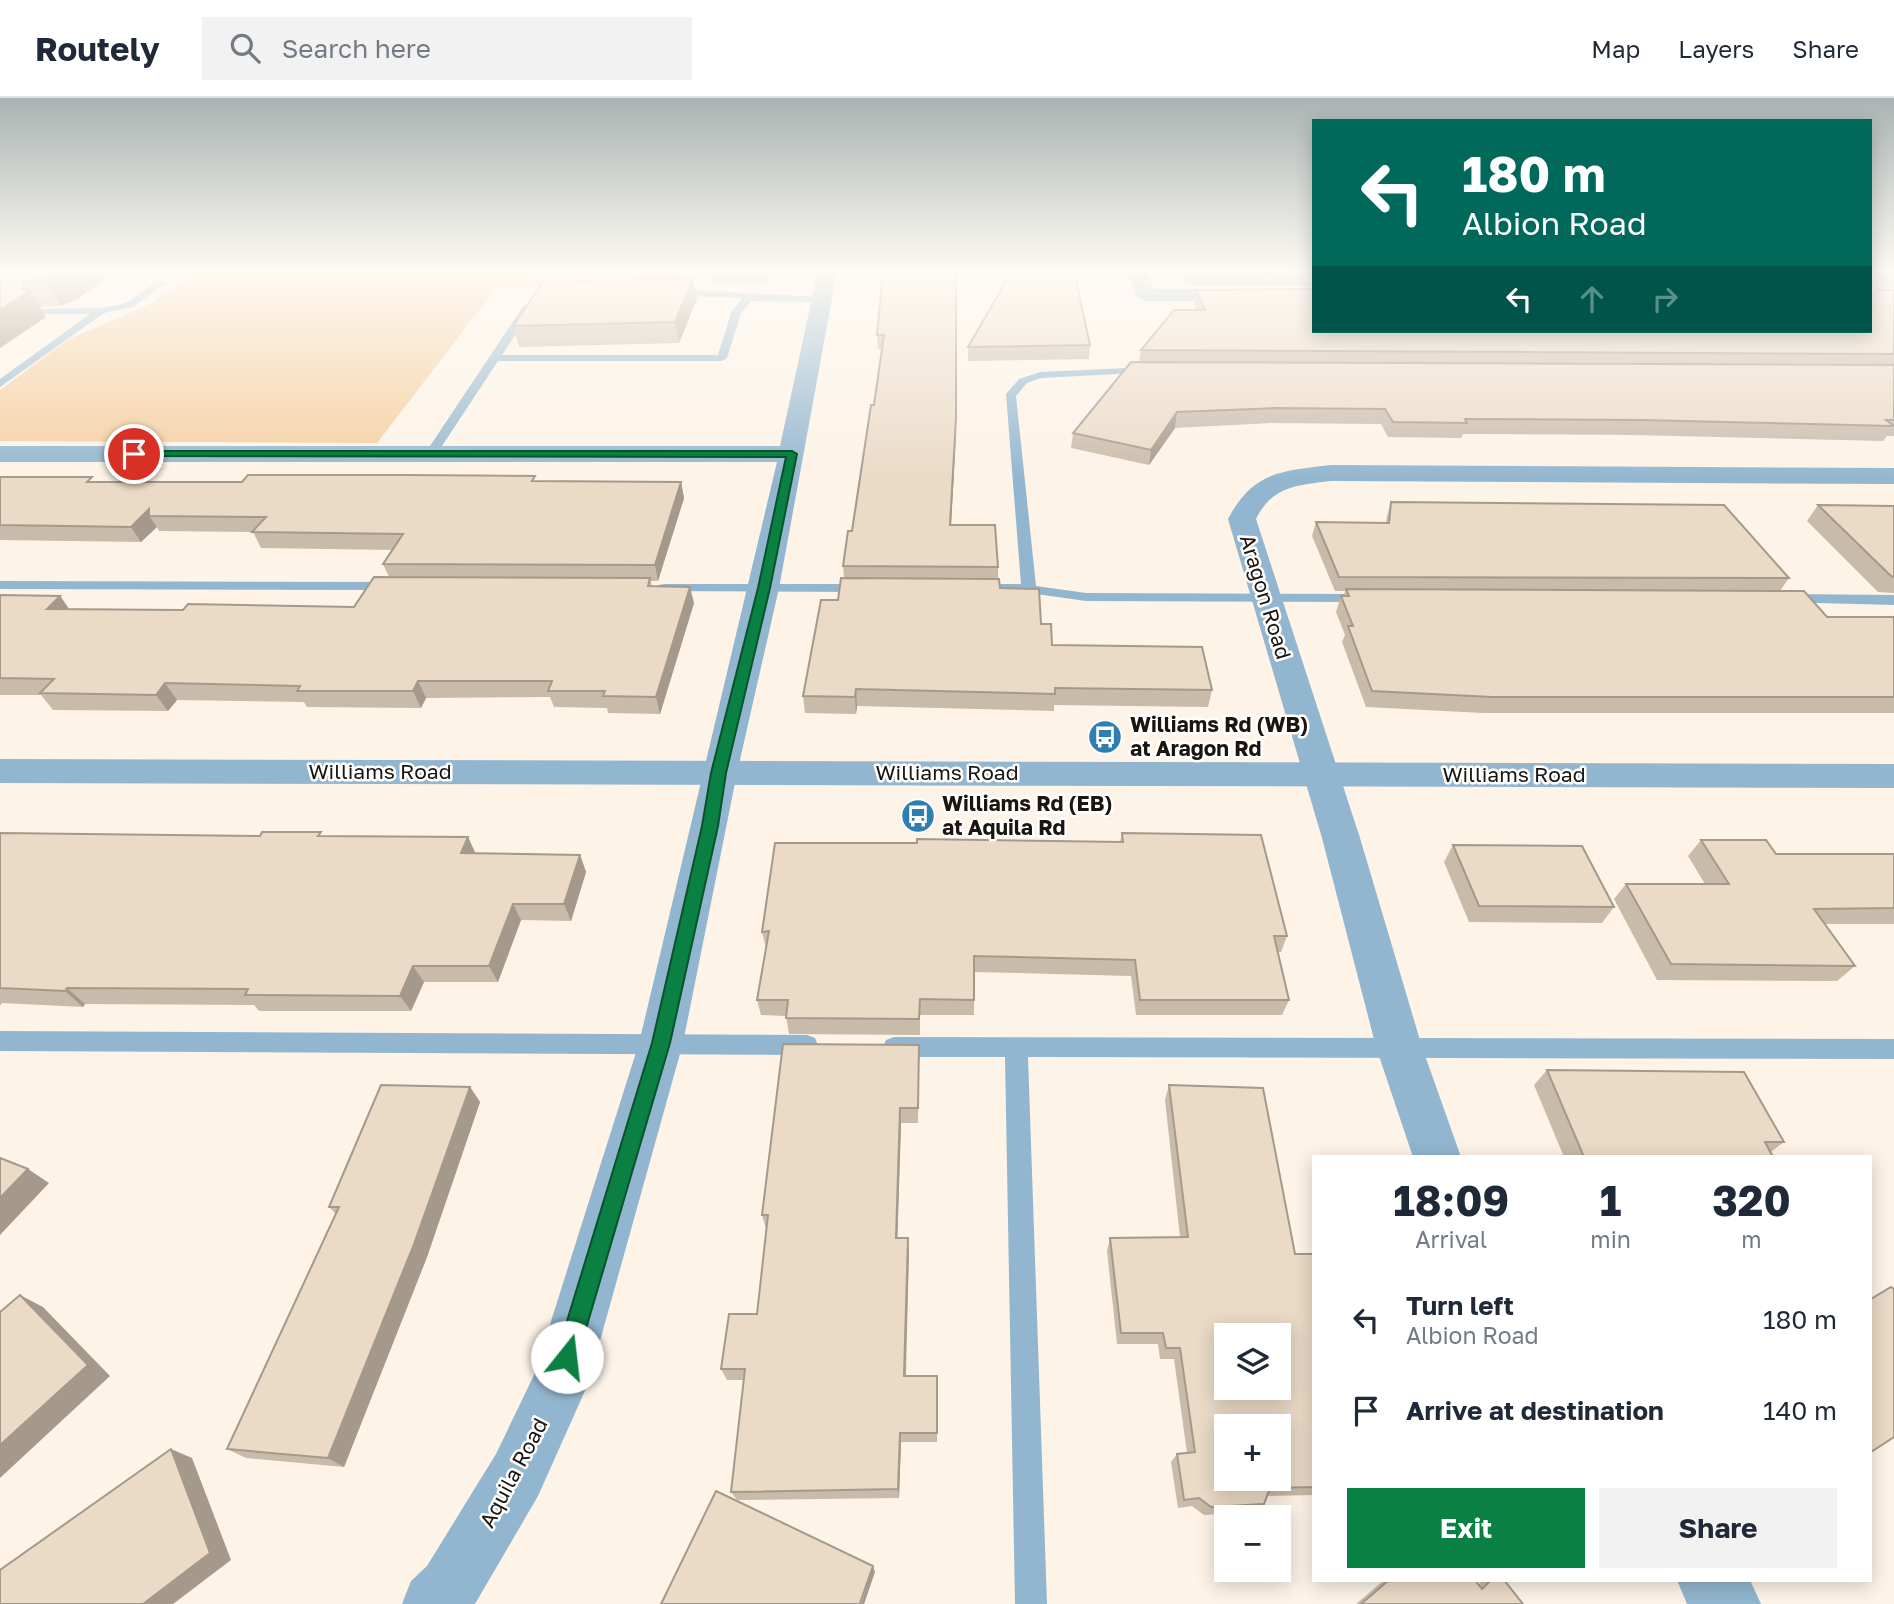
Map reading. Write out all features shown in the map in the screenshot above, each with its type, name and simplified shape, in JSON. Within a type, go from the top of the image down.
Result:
[{"type":"street","name":"Aquila Road","points":[[434,1604],[449,1588],[517,1475],[559,1384],[661,1043],[710,826],[719,773],[764,588],[815,341]]},
{"type":"street","points":[[0,454],[792,454]]},
{"type":"street","name":"Aragon Road","points":[[1436,1155],[1399,1047],[1320,774],[1242,520],[1249,501],[1263,487],[1294,478],[1331,473],[1894,476]]},
{"type":"street","name":"Williams Road","points":[[0,771],[1894,776]]},
{"type":"street","points":[[1710,1582],[1729,1604]]},
{"type":"lane","points":[[0,384],[59,341]]},
{"type":"lane","points":[[430,455],[506,341]]},
{"type":"lane","points":[[495,358],[722,358],[727,341]]},
{"type":"lane","points":[[1029,589],[1010,396],[1023,381],[1040,375],[1170,370]]},
{"type":"lane","points":[[0,585],[403,586]]},
{"type":"lane","points":[[653,587],[876,588]]},
{"type":"lane","points":[[959,589],[1029,589],[1086,597],[1378,599]]},
{"type":"lane","points":[[1769,599],[1894,600]]},
{"type":"lane","points":[[0,1041],[827,1046]]},
{"type":"lane","points":[[868,1046],[1894,1049]]},
{"type":"lane","points":[[1016,1048],[1031,1604]]},
{"type":"shaded area","points":[[66,341],[455,341],[377,443],[0,441],[0,390]]},
{"type":"building","points":[[883,341],[956,341],[956,418],[950,525],[995,525],[998,567],[843,566],[848,531],[852,531],[871,405],[874,405]]},
{"type":"building","points":[[971,341],[1089,341],[1090,345],[968,347]]},
{"type":"building","points":[[1148,341],[1894,341],[1894,354],[1141,350]]},
{"type":"building","points":[[1131,362],[1894,365],[1894,420],[1886,420],[1894,426],[1640,420],[1465,419],[1467,423],[1393,422],[1385,409],[1276,408],[1177,412],[1151,450],[1073,433]]},
{"type":"building","points":[[248,475],[535,476],[532,481],[681,482],[655,565],[383,564],[403,534],[252,532],[266,517],[149,516],[149,509],[131,527],[0,525],[0,477],[92,477],[87,482],[242,482]]},
{"type":"building","points":[[1391,502],[1724,505],[1789,578],[1339,577],[1316,522],[1389,523]]},
{"type":"building","points":[[1818,505],[1894,506],[1894,577],[1891,576]]},
{"type":"building","points":[[374,577],[650,578],[648,586],[690,587],[656,697],[603,696],[605,691],[548,691],[552,681],[418,681],[413,691],[297,691],[300,686],[165,683],[156,695],[40,693],[54,679],[0,678],[0,595],[60,596],[47,609],[183,610],[188,604],[354,607]]},
{"type":"building","points":[[841,578],[999,579],[1000,588],[1039,589],[1041,624],[1051,624],[1052,645],[1202,647],[1212,690],[1055,688],[1055,694],[856,689],[855,697],[803,696],[821,600],[838,600]]},
{"type":"building","points":[[1346,589],[1804,591],[1827,617],[1894,617],[1894,697],[1492,697],[1372,691],[1348,626],[1353,626],[1341,596],[1349,596]]},
{"type":"building","points":[[262,832],[321,832],[318,836],[468,837],[461,853],[580,855],[564,904],[513,904],[489,966],[413,966],[400,996],[245,995],[248,989],[67,988],[65,991],[0,988],[0,833],[260,836]]},
{"type":"building","points":[[1122,833],[1261,835],[1287,936],[1274,936],[1289,1000],[1140,1000],[1135,960],[974,956],[974,1000],[920,999],[919,1019],[786,1018],[788,1000],[757,1000],[769,931],[762,932],[775,843],[917,843],[917,839],[1123,842]]},
{"type":"building","points":[[1701,840],[1766,840],[1776,854],[1894,854],[1894,908],[1814,909],[1855,966],[1671,964],[1626,884],[1729,884]]},
{"type":"building","points":[[1453,845],[1582,846],[1614,907],[1479,906]]},
{"type":"building","points":[[783,1044],[919,1045],[918,1108],[900,1108],[896,1238],[908,1238],[904,1376],[937,1376],[937,1433],[900,1433],[898,1489],[731,1492],[745,1369],[721,1369],[729,1314],[757,1314],[768,1215],[762,1215]]},
{"type":"building","points":[[1547,1070],[1744,1072],[1784,1142],[1765,1142],[1772,1155],[1583,1155]]},
{"type":"building","points":[[381,1085],[470,1087],[414,1244],[328,1458],[227,1449],[339,1207],[329,1207]]},
{"type":"building","points":[[1169,1085],[1263,1088],[1295,1254],[1312,1254],[1312,1487],[1291,1488],[1291,1414],[1214,1414],[1214,1491],[1269,1491],[1264,1504],[1211,1507],[1199,1498],[1184,1500],[1177,1454],[1195,1452],[1180,1348],[1166,1348],[1163,1333],[1121,1333],[1110,1238],[1188,1237]]},
{"type":"building","points":[[0,1158],[28,1169],[0,1198]]},
{"type":"building","points":[[1891,1287],[1894,1289],[1894,1437],[1872,1451],[1872,1298]]},
{"type":"building","points":[[20,1295],[88,1365],[0,1445],[0,1312]]},
{"type":"building","points":[[171,1449],[210,1553],[143,1604],[0,1604],[0,1570]]},
{"type":"building","points":[[716,1491],[873,1566],[861,1604],[661,1604]]},
{"type":"building","points":[[1387,1582],[1477,1582],[1482,1589],[1489,1582],[1506,1582],[1523,1604],[1361,1604]]},
{"type":"place","name":"Williams Rd (WB) at Aragon Rd","points":[[1105,737]]},
{"type":"place","name":"Williams Rd (EB) at Aquila Rd","points":[[918,816]]},
{"type":"route","points":[[134,454],[792,454],[661,1043],[567,1357]]}]
